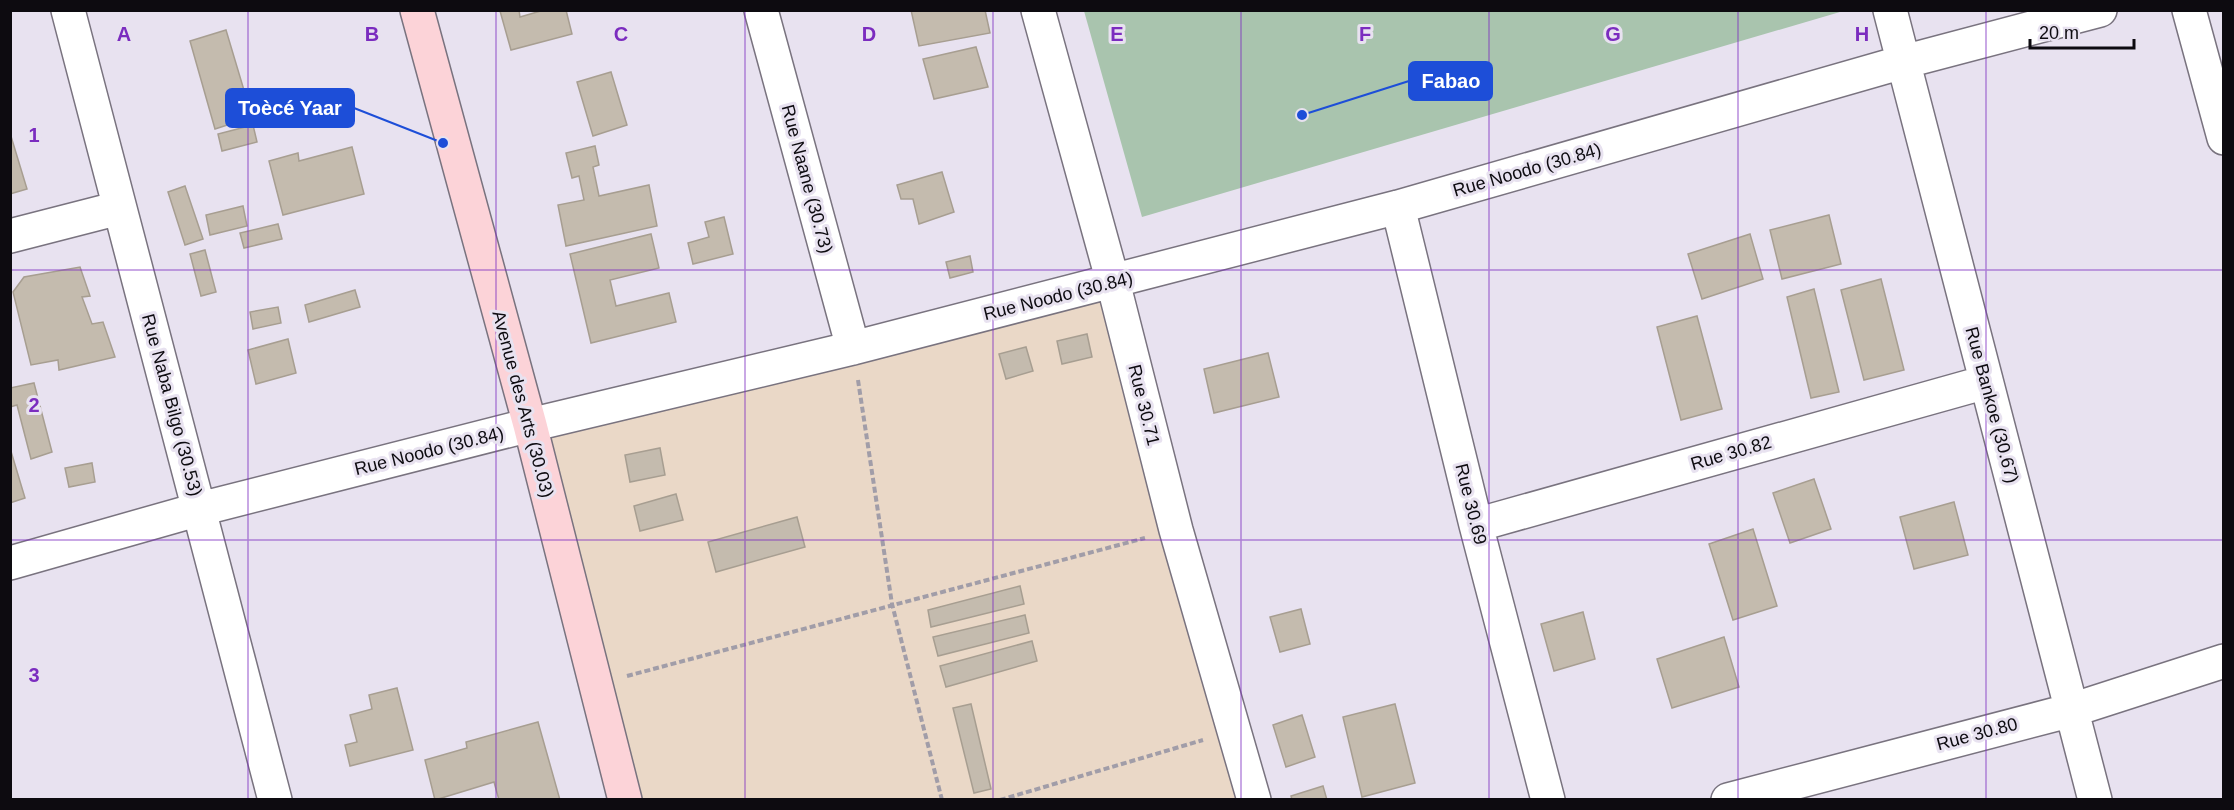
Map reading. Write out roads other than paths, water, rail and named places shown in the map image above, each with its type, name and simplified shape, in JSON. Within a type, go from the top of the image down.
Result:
[{"type":"street","name":"Rue Naba Bilgo (30.53)","points":[[68,10],[276,800]]},
{"type":"street","name":"Avenue des Arts (30.03)","points":[[417,10],[530,425],[625,800]]},
{"type":"street","name":"Rue Naane (30.73)","points":[[761,10],[853,348]]},
{"type":"street","name":"Rue 30.71","points":[[1038,10],[1113,282],[1176,530],[1254,800]]},
{"type":"street","name":"Rue Bankoe (30.67)","points":[[1890,10],[2095,800]]},
{"type":"street","name":"Rue Noodo (30.84)","points":[[10,563],[200,509],[530,425],[853,348],[1398,207],[1903,62],[2100,10]]},
{"type":"street","points":[[2189,10],[2223,138]]},
{"type":"street","name":"Rue 30.69","points":[[1398,207],[1476,525],[1548,800]]},
{"type":"street","points":[[10,236],[119,208]]},
{"type":"street","name":"Rue 30.82","points":[[1476,525],[1986,382]]},
{"type":"street","name":"Rue 30.80","points":[[1728,800],[2072,710],[2223,662]]},
{"type":"place","name":"Fabao","points":[[1302,115]]},
{"type":"place","name":"Toècé Yaar","points":[[443,143]]}]
